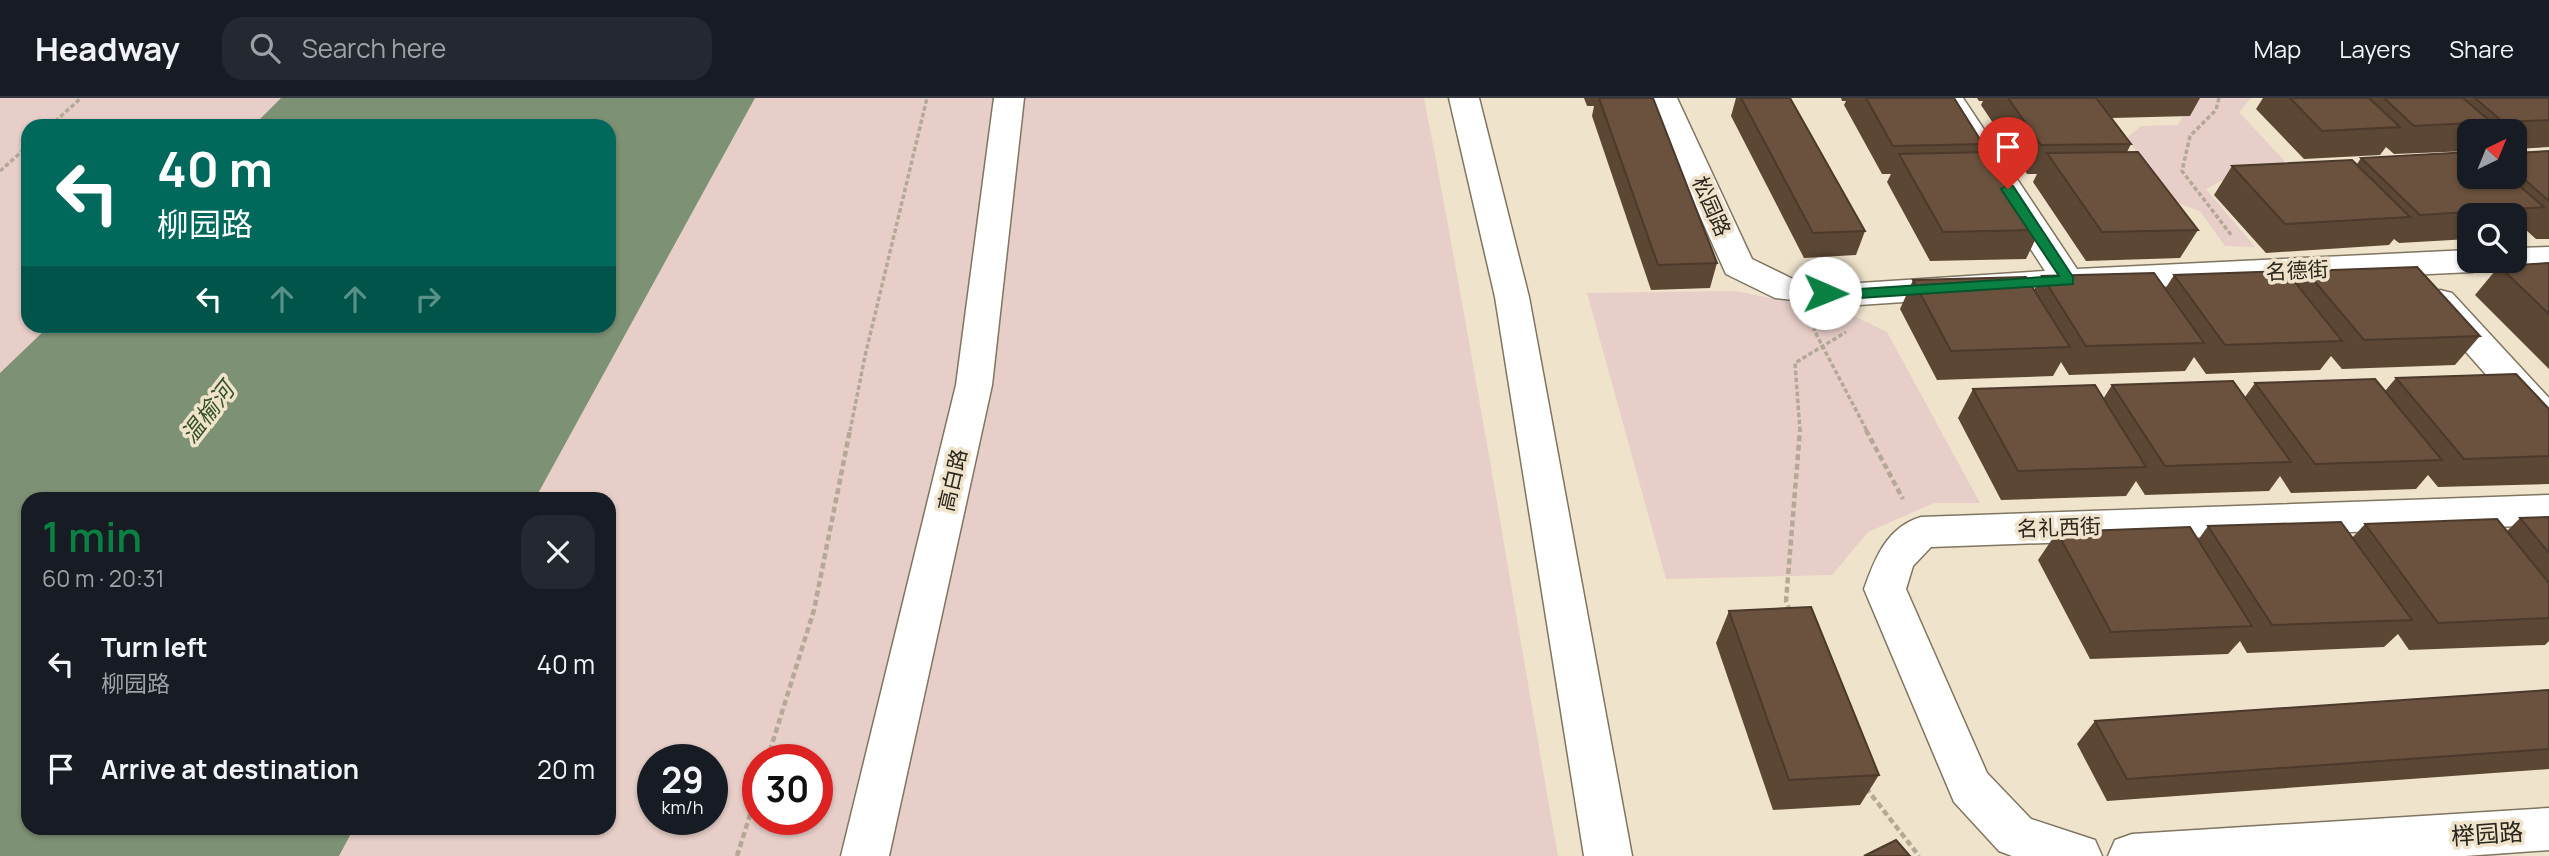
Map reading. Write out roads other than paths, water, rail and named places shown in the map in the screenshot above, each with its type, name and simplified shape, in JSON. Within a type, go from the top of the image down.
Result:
[{"type":"street","name":"高白路","points":[[865,856],[974,385],[1009,98]]},
{"type":"street","points":[[1464,98],[1512,296],[1608,856]]},
{"type":"street","name":"松园路","points":[[1662,98],[1738,266],[1787,290]]},
{"type":"street","points":[[1948,98],[2068,280]]},
{"type":"street","points":[[2527,259],[2549,258]]},
{"type":"street","name":"名德街","points":[[1787,290],[1844,295],[2068,280],[2457,261]]},
{"type":"street","points":[[2406,263],[2549,422]]},
{"type":"street","name":"名礼西街","points":[[2078,856],[2016,836],[1970,787],[1885,589],[1895,558],[1921,532],[2549,510]]},
{"type":"street","name":"榉园路","points":[[2132,856],[2549,828]]},
{"type":"water","name":"温榆河","points":[[281,98],[755,98],[539,492],[21,492],[21,835],[350,835],[339,856],[0,856],[0,373],[42,333],[616,333],[616,119],[260,119]]}]
